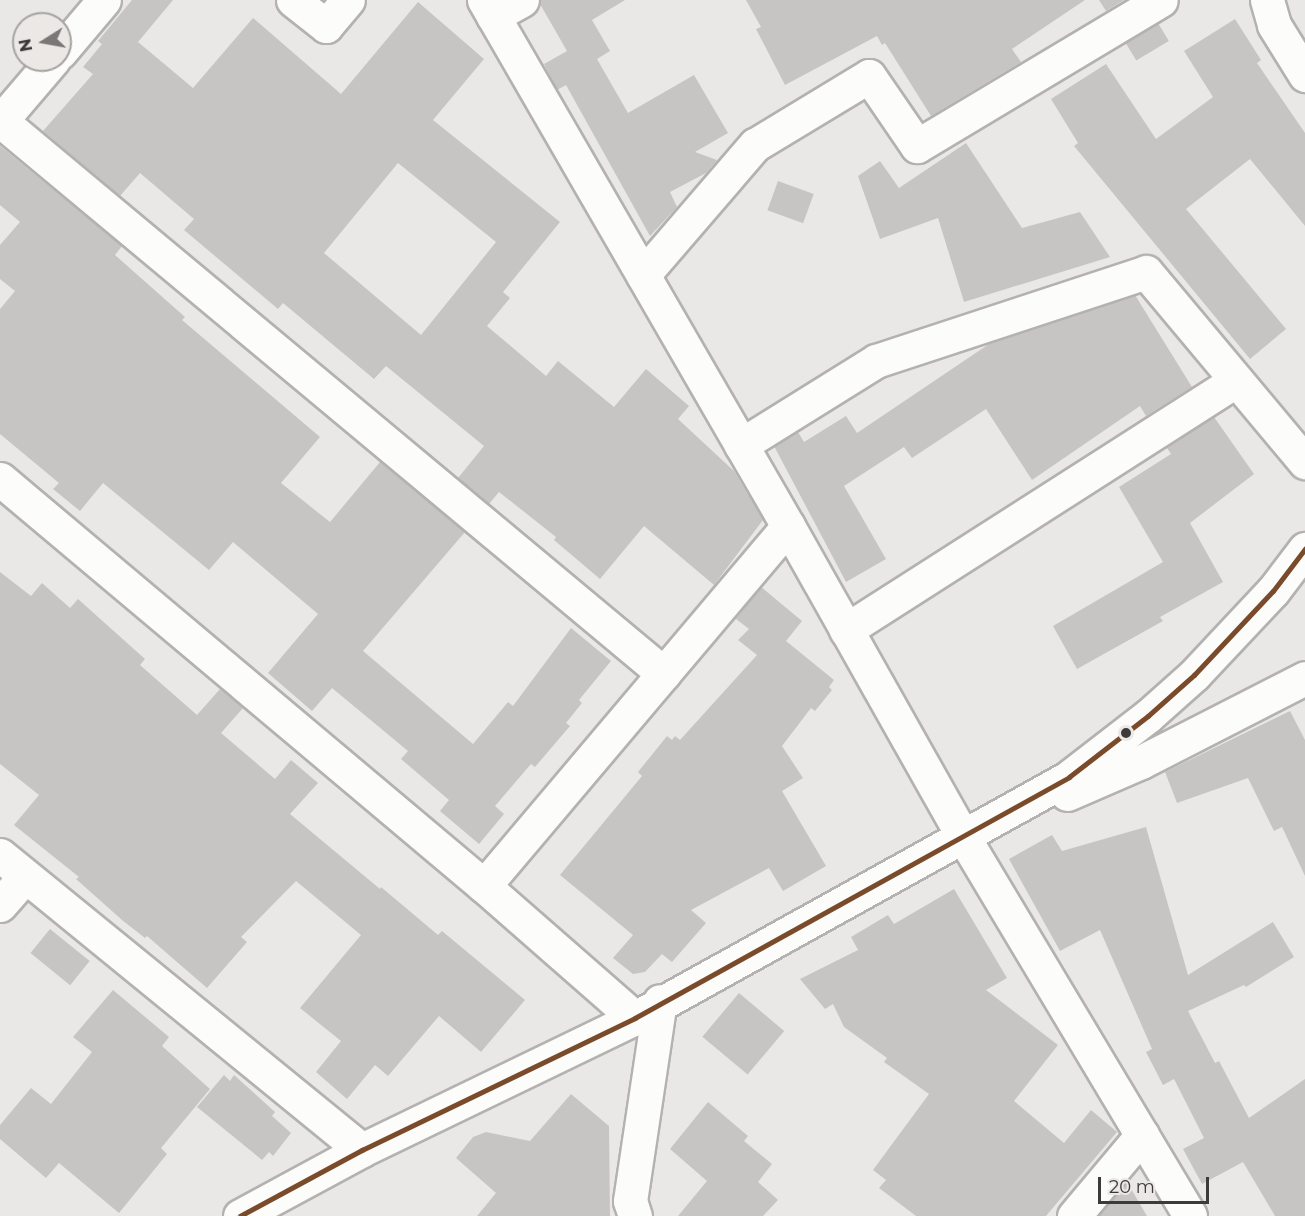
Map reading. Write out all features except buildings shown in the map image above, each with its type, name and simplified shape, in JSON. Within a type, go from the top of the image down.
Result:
[{"type":"street","points":[[72,37],[104,0]]},
{"type":"street","points":[[293,0],[326,26],[348,0]]},
{"type":"street","points":[[522,0],[488,8],[846,630],[977,830],[1142,1135],[1190,1216]]},
{"type":"street","points":[[643,275],[755,145],[869,76],[917,146],[1161,0]]},
{"type":"street","points":[[1267,0],[1274,25],[1305,75]]},
{"type":"street","points":[[43,72],[0,122],[664,674]]},
{"type":"street","points":[[741,445],[876,361],[1146,272],[1305,462]]},
{"type":"street","points":[[846,630],[1236,381]]},
{"type":"street","points":[[0,478],[484,886],[648,1010]]},
{"type":"street","points":[[484,886],[788,526]]},
{"type":"street","points":[[240,1216],[362,1150],[648,1010],[977,830],[1069,777],[1148,717],[1194,675],[1257,607],[1305,549]]},
{"type":"street","points":[[977,830],[1074,792],[1141,762],[1305,678]]},
{"type":"street","points":[[0,855],[362,1150]]},
{"type":"street","points":[[0,905],[25,876]]},
{"type":"street","points":[[635,1216],[630,1200],[648,1010]]},
{"type":"street","points":[[1074,1216],[1142,1135]]},
{"type":"transit line","points":[[240,1216],[362,1150],[635,1018],[1069,777],[1148,716],[1194,675],[1273,591],[1305,549]]}]
